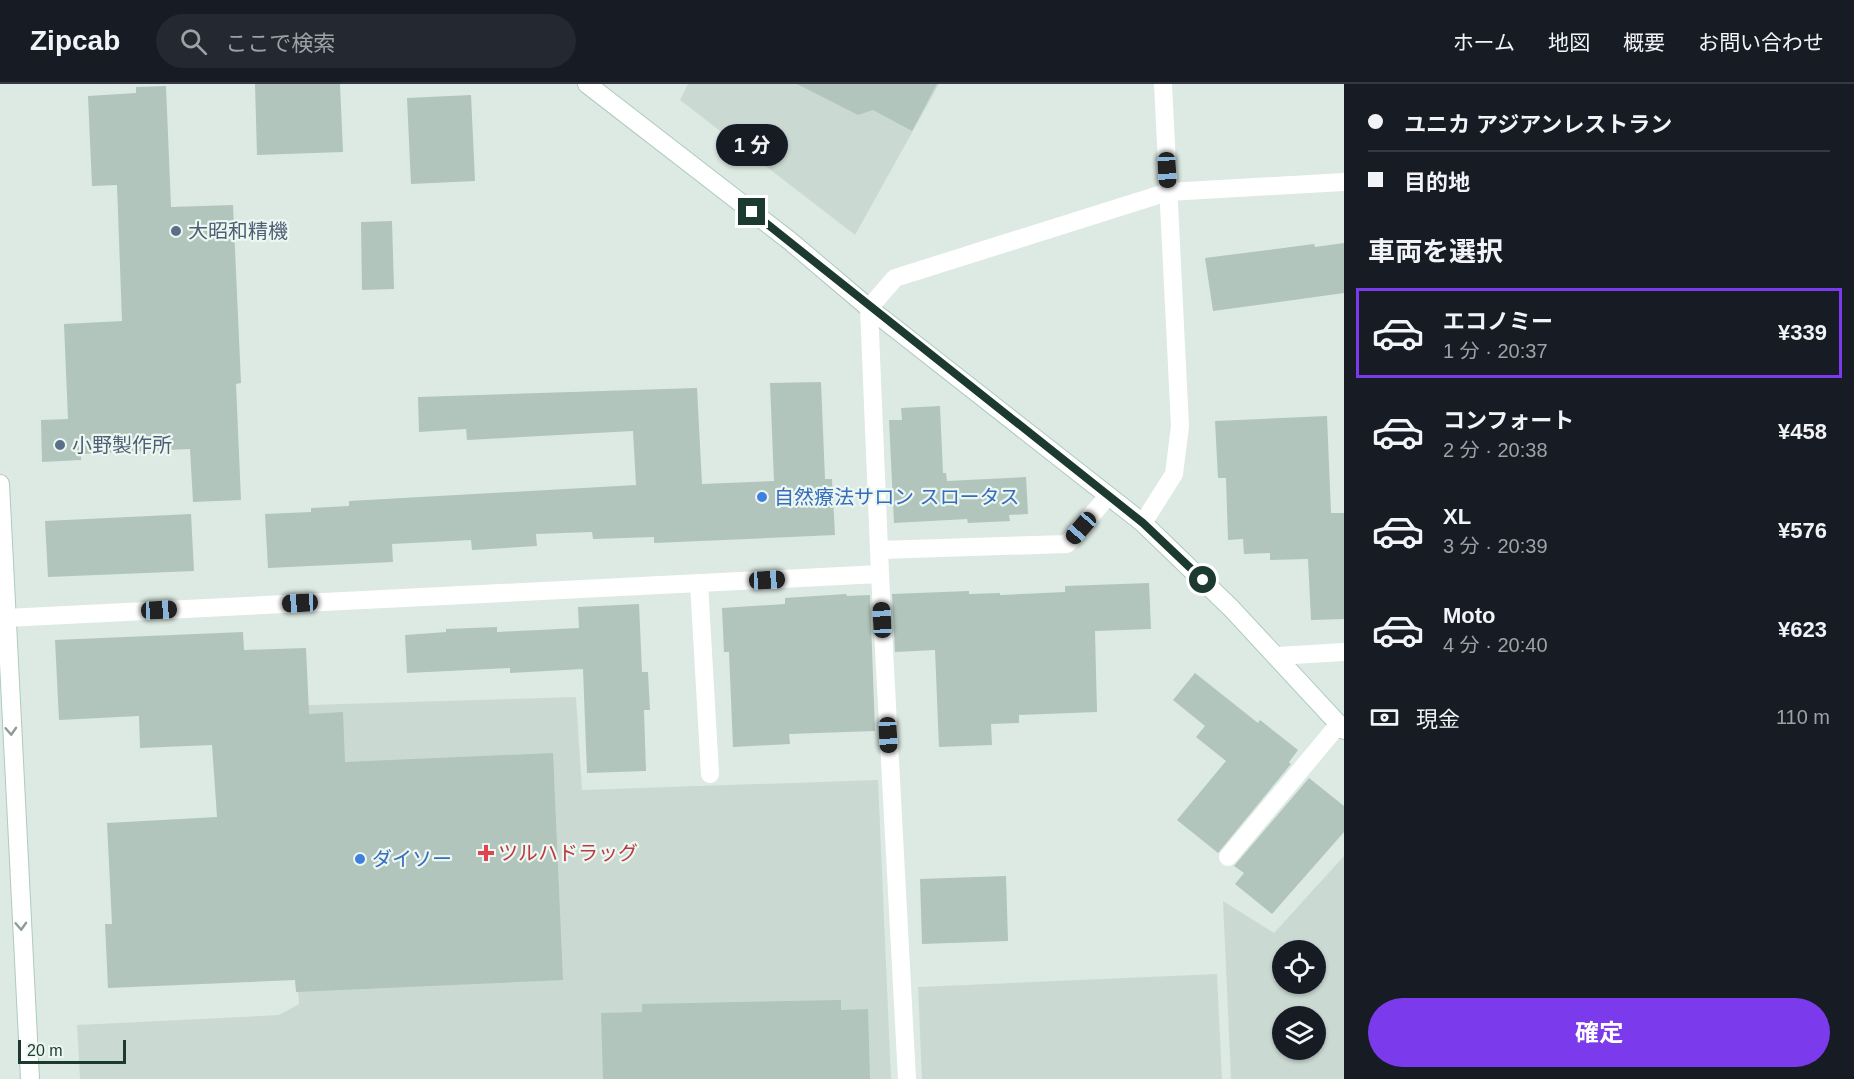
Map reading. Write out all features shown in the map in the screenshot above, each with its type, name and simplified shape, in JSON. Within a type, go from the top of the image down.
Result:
[{"type":"street","points":[[587,84],[790,241],[869,308],[1143,523],[1277,656],[1342,727],[1228,857]]},
{"type":"street","points":[[1143,523],[1174,474],[1180,426],[1163,84]]},
{"type":"street","points":[[907,1079],[880,574],[869,308],[895,278],[1168,192],[1344,182]]},
{"type":"street","points":[[0,484],[30,1079]]},
{"type":"street","points":[[879,550],[1067,544],[1108,496]]},
{"type":"street","points":[[6,618],[880,574]]},
{"type":"street","points":[[699,583],[710,774]]},
{"type":"street","points":[[1277,656],[1344,652]]},
{"type":"shaded area","points":[[688,84],[939,84],[855,235],[680,100]]},
{"type":"shaded area","points":[[576,697],[582,790],[878,780],[891,1079],[80,1079],[77,1025],[279,1015],[299,1004],[276,706]]},
{"type":"shaded area","points":[[1344,856],[1344,1079],[1231,1079],[1223,901],[1274,933]]},
{"type":"shaded area","points":[[1217,974],[1222,1079],[922,1079],[918,987]]},
{"type":"building","points":[[255,84],[340,84],[343,152],[257,155]]},
{"type":"building","points":[[797,84],[937,84],[912,131],[873,110],[858,115]]},
{"type":"building","points":[[166,86],[171,207],[233,205],[241,383],[236,384],[241,500],[193,502],[190,449],[81,454],[81,460],[42,462],[41,420],[68,419],[64,324],[122,321],[117,185],[92,186],[88,96],[136,93],[136,87]]},
{"type":"building","points":[[471,95],[475,181],[411,184],[407,98]]},
{"type":"building","points":[[392,221],[394,289],[362,290],[361,222]]},
{"type":"building","points":[[1344,243],[1344,293],[1213,311],[1205,258],[1314,244],[1315,247]]},
{"type":"building","points":[[821,382],[825,479],[832,479],[835,535],[654,543],[654,537],[593,539],[592,532],[536,534],[537,546],[472,550],[471,540],[392,544],[393,562],[268,568],[265,514],[311,512],[311,508],[349,506],[349,501],[636,485],[633,431],[467,440],[466,429],[419,432],[418,397],[697,388],[702,484],[774,481],[770,383]]},
{"type":"building","points":[[940,406],[943,473],[946,473],[947,481],[1026,477],[1028,514],[1009,515],[1010,521],[968,523],[967,519],[894,523],[889,420],[902,420],[901,408]]},
{"type":"building","points":[[1327,416],[1331,513],[1344,513],[1344,619],[1311,620],[1308,559],[1270,560],[1270,553],[1244,554],[1243,539],[1228,540],[1226,478],[1218,478],[1215,421]]},
{"type":"building","points":[[191,514],[194,571],[48,577],[45,521]]},
{"type":"building","points":[[1149,583],[1151,629],[1095,631],[1097,712],[1019,715],[1019,723],[991,724],[992,745],[939,747],[935,650],[895,652],[892,594],[969,591],[969,594],[1000,593],[1000,595],[1065,592],[1065,586]]},
{"type":"building","points":[[846,594],[847,596],[870,595],[875,731],[789,734],[790,744],[733,747],[729,652],[724,652],[722,608],[785,604],[785,598]]},
{"type":"building","points":[[639,604],[642,672],[648,672],[650,710],[644,710],[646,771],[587,773],[583,669],[510,673],[510,668],[407,673],[405,635],[446,632],[446,629],[497,627],[497,632],[579,628],[578,607]]},
{"type":"building","points":[[243,632],[244,650],[306,648],[309,714],[343,712],[345,762],[553,753],[563,980],[296,992],[295,980],[108,988],[105,924],[112,924],[107,823],[217,817],[212,745],[140,748],[139,716],[59,720],[55,640]]},
{"type":"building","points":[[1195,673],[1258,723],[1260,720],[1298,750],[1289,762],[1291,764],[1218,853],[1177,820],[1226,761],[1196,737],[1205,726],[1173,700]]},
{"type":"building","points":[[1309,778],[1344,806],[1344,832],[1272,914],[1235,884],[1244,873],[1234,866]]},
{"type":"building","points":[[1006,876],[1008,941],[922,944],[920,879]]},
{"type":"building","points":[[841,1000],[841,1010],[868,1009],[870,1079],[603,1079],[601,1013],[642,1012],[642,1004]]},
{"type":"place","name":"大昭和精機","points":[[176,231]]},
{"type":"place","name":"小野製作所","points":[[60,445]]},
{"type":"place","name":"自然療法サロン スロータス","points":[[762,497]]},
{"type":"place","name":"ツルハドラッグ","points":[[486,853]]},
{"type":"place","name":"ダイソー","points":[[360,859]]},
{"type":"route","points":[[752,212],[869,308],[938,359],[1143,523],[1203,580]]}]
